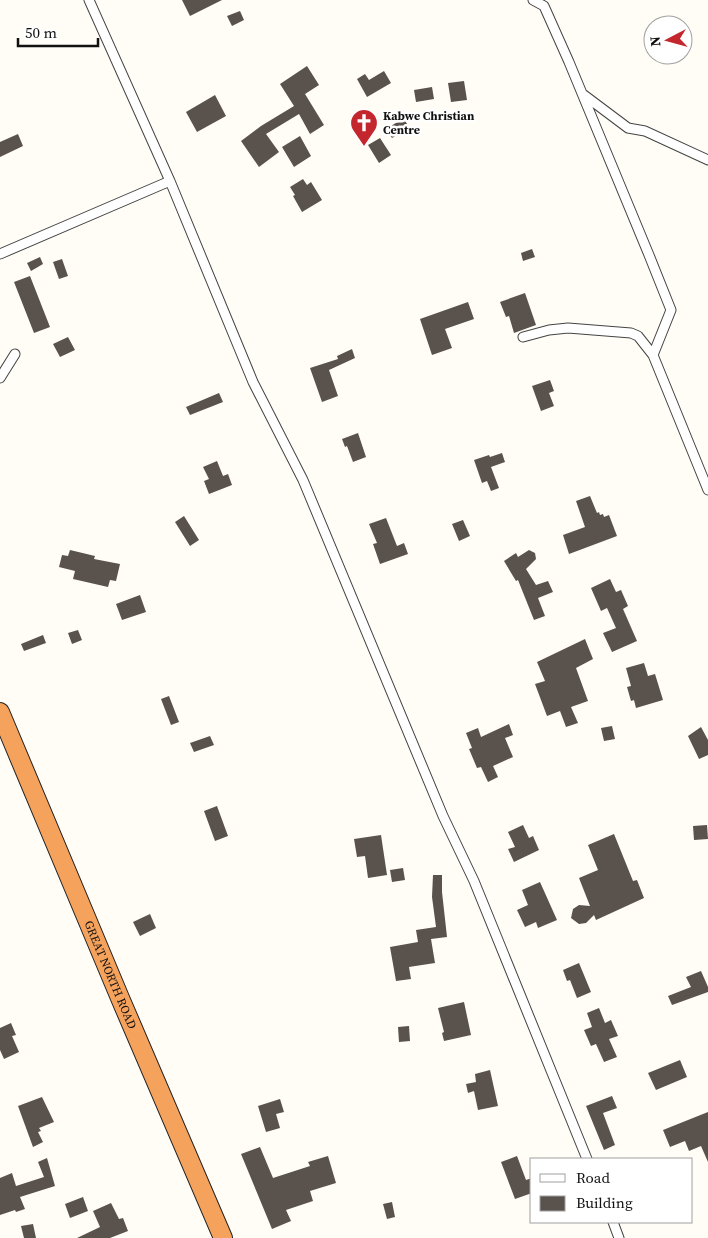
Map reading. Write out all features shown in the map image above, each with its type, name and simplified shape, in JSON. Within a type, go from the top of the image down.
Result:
[{"type":"highway","name":"GREAT NORTH ROAD","points":[[0,712],[223,1238]]},
{"type":"street","points":[[89,0],[170,181],[253,382],[303,480],[443,816],[474,881],[587,1158]]},
{"type":"street","points":[[533,0],[544,6],[584,95],[671,310],[653,355]]},
{"type":"street","points":[[544,6],[553,0]]},
{"type":"street","points":[[584,95],[628,128],[645,131],[708,160]]},
{"type":"street","points":[[0,254],[170,181]]},
{"type":"street","points":[[523,337],[549,330],[568,328],[631,333],[638,336],[653,355],[708,490]]},
{"type":"street","points":[[0,378],[15,354]]},
{"type":"street","points":[[613,1223],[619,1238]]},
{"type":"building","points":[[182,0],[222,0],[190,16]]},
{"type":"building","points":[[240,11],[244,20],[232,26],[227,16]]},
{"type":"building","points":[[307,66],[319,85],[305,94],[324,125],[310,134],[299,114],[266,134],[279,152],[259,167],[241,141],[294,106],[280,84]]},
{"type":"building","points":[[384,71],[391,83],[367,97],[357,79],[365,74],[369,80]]},
{"type":"building","points":[[464,81],[467,100],[451,102],[448,83]]},
{"type":"building","points":[[432,87],[434,99],[416,102],[414,90]]},
{"type":"building","points":[[215,95],[226,116],[197,132],[186,112]]},
{"type":"building","points":[[404,118],[409,128],[392,138],[386,129]]},
{"type":"building","points":[[18,134],[23,146],[0,157],[0,142]]},
{"type":"building","points":[[300,136],[311,156],[294,167],[282,147]]},
{"type":"building","points":[[380,138],[391,155],[379,163],[368,145]]},
{"type":"building","points":[[303,179],[307,185],[311,182],[322,200],[302,212],[290,187]]},
{"type":"building","points":[[532,249],[535,257],[523,261],[521,253]]},
{"type":"building","points":[[40,257],[43,264],[31,271],[27,263]]},
{"type":"building","points":[[62,259],[68,276],[59,279],[53,262]]},
{"type":"building","points":[[30,276],[50,327],[34,333],[14,282]]},
{"type":"building","points":[[525,293],[536,325],[514,333],[509,316],[506,317],[500,302]]},
{"type":"building","points":[[468,302],[474,319],[445,329],[452,348],[432,355],[420,319]]},
{"type":"building","points":[[68,337],[75,350],[60,357],[53,344]]},
{"type":"building","points":[[352,349],[355,358],[329,370],[338,396],[322,402],[310,368],[338,359],[337,356]]},
{"type":"building","points":[[550,380],[554,391],[549,393],[554,406],[541,411],[532,386]]},
{"type":"building","points":[[219,393],[223,402],[190,415],[186,407]]},
{"type":"building","points":[[358,433],[366,457],[353,462],[342,439]]},
{"type":"building","points":[[502,453],[505,462],[491,467],[499,488],[491,491],[487,481],[482,483],[474,460]]},
{"type":"building","points":[[217,461],[223,476],[228,474],[232,485],[209,494],[204,481],[209,479],[203,467]]},
{"type":"building","points":[[590,496],[597,513],[603,514],[604,517],[609,515],[617,536],[569,554],[563,535],[585,527],[576,501]]},
{"type":"building","points":[[184,516],[199,540],[190,546],[175,522]]},
{"type":"building","points":[[386,518],[397,546],[404,543],[408,554],[380,564],[373,544],[377,543],[369,524]]},
{"type":"building","points":[[463,520],[470,536],[459,541],[452,524]]},
{"type":"building","points":[[70,550],[95,556],[94,559],[120,564],[116,581],[110,580],[108,587],[73,579],[75,571],[59,567],[62,555],[68,556]]},
{"type":"building","points":[[529,550],[535,553],[536,559],[526,569],[536,585],[548,581],[553,592],[538,598],[545,616],[534,620],[518,580],[516,581],[504,561],[516,553],[518,557]]},
{"type":"building","points":[[610,579],[616,592],[621,590],[628,606],[623,609],[637,641],[612,652],[603,633],[616,628],[607,608],[601,611],[591,588]]},
{"type":"building","points":[[140,595],[146,612],[122,620],[116,604]]},
{"type":"building","points":[[78,630],[82,640],[72,644],[68,633]]},
{"type":"building","points":[[43,635],[46,643],[24,651],[21,644]]},
{"type":"building","points":[[585,639],[593,659],[576,668],[588,701],[571,707],[578,723],[566,727],[560,711],[547,716],[535,684],[545,681],[537,662]]},
{"type":"building","points":[[644,663],[648,676],[655,674],[663,700],[636,708],[634,700],[631,701],[627,687],[631,686],[626,668]]},
{"type":"building","points":[[169,696],[179,722],[171,725],[161,699]]},
{"type":"building","points":[[509,724],[513,735],[505,738],[513,757],[493,766],[498,777],[488,782],[481,767],[477,768],[469,749],[472,748],[466,733],[478,728],[481,737]]},
{"type":"building","points":[[612,726],[615,739],[604,741],[601,728]]},
{"type":"building","points":[[701,727],[708,740],[708,755],[699,759],[688,736]]},
{"type":"building","points":[[210,736],[214,745],[194,752],[190,743]]},
{"type":"building","points":[[217,806],[228,836],[215,841],[204,811]]},
{"type":"building","points":[[523,825],[529,838],[533,836],[539,850],[514,862],[508,849],[515,847],[508,832]]},
{"type":"building","points":[[707,825],[708,839],[694,840],[693,826]]},
{"type":"building","points":[[614,834],[633,881],[637,880],[644,898],[596,920],[594,915],[586,923],[579,924],[571,918],[573,909],[579,905],[590,906],[579,878],[598,870],[588,845]]},
{"type":"building","points":[[381,835],[387,875],[368,878],[365,856],[357,857],[354,839]]},
{"type":"building","points":[[403,868],[405,880],[392,882],[390,870]]},
{"type":"building","points":[[433,875],[442,875],[447,937],[431,939],[435,963],[409,967],[411,979],[396,981],[390,947],[418,942],[416,930],[436,927],[432,897]]},
{"type":"building","points":[[540,882],[557,920],[538,928],[536,922],[525,927],[517,910],[528,905],[522,890]]},
{"type":"building","points":[[150,914],[156,928],[140,936],[133,922]]},
{"type":"building","points":[[579,963],[591,992],[577,998],[570,980],[567,981],[563,970]]},
{"type":"building","points":[[701,971],[708,987],[708,992],[672,1005],[668,996],[691,987],[686,977]]},
{"type":"building","points":[[464,1002],[471,1035],[444,1041],[442,1033],[444,1032],[438,1008]]},
{"type":"building","points":[[599,1008],[605,1023],[611,1020],[618,1036],[609,1039],[617,1057],[604,1062],[596,1044],[591,1046],[584,1030],[592,1027],[587,1013]]},
{"type":"building","points":[[11,1023],[16,1035],[12,1036],[19,1052],[4,1059],[0,1050],[0,1028]]},
{"type":"building","points":[[409,1026],[410,1041],[399,1042],[398,1027]]},
{"type":"building","points":[[680,1060],[687,1077],[656,1090],[648,1073]]},
{"type":"building","points":[[490,1070],[498,1106],[478,1110],[474,1091],[468,1093],[466,1084],[476,1082],[475,1074]]},
{"type":"building","points":[[612,1096],[617,1108],[603,1113],[615,1145],[604,1150],[586,1106]]},
{"type":"building","points":[[42,1097],[54,1122],[39,1128],[41,1131],[38,1132],[43,1142],[33,1147],[18,1106]]},
{"type":"building","points":[[280,1099],[284,1112],[276,1114],[280,1128],[266,1132],[258,1106]]},
{"type":"building","points":[[708,1112],[708,1162],[701,1146],[689,1151],[685,1141],[670,1147],[663,1130]]},
{"type":"building","points":[[260,1147],[273,1178],[310,1166],[308,1162],[328,1156],[336,1183],[310,1191],[313,1201],[286,1210],[291,1221],[272,1229],[241,1154]]},
{"type":"building","points":[[517,1156],[526,1180],[530,1179],[530,1194],[515,1199],[501,1162]]},
{"type":"building","points":[[47,1158],[55,1186],[20,1197],[25,1209],[0,1215],[0,1178],[12,1173],[16,1186],[44,1177],[38,1162]]},
{"type":"building","points":[[83,1197],[88,1211],[70,1218],[65,1204]]},
{"type":"building","points":[[392,1202],[395,1217],[387,1219],[383,1204]]},
{"type":"building","points":[[111,1203],[119,1219],[123,1218],[128,1231],[110,1238],[77,1238],[100,1227],[93,1211]]},
{"type":"building","points":[[33,1224],[36,1238],[24,1238],[21,1226]]},
{"type":"place","name":"Kabwe Christian Centre","points":[[364,147]]}]
